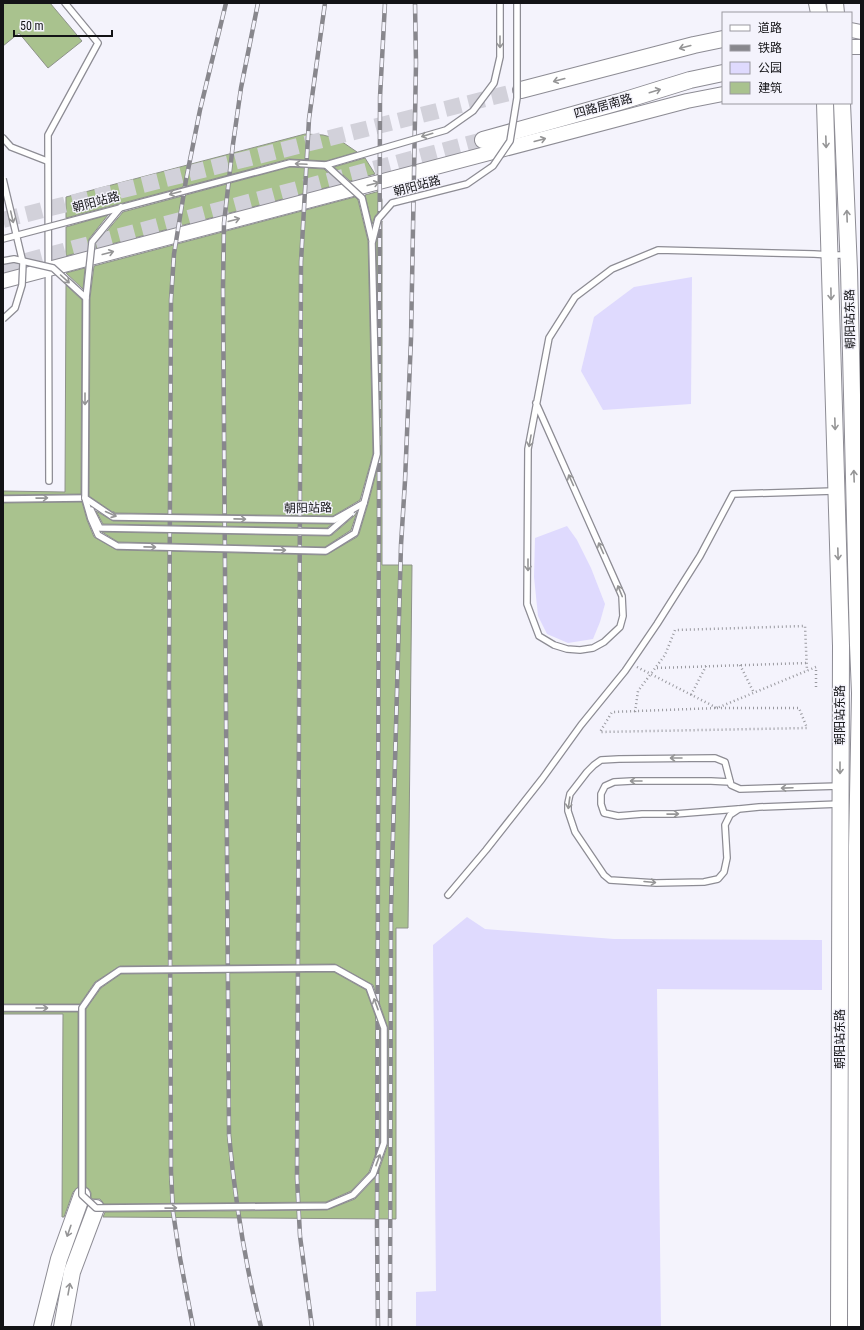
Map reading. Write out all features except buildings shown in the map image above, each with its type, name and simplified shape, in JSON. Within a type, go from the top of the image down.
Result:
[{"type":"main road","points":[[521,90],[694,45],[722,39]]},
{"type":"main road","name":"四路居南路","points":[[483,140],[690,80],[722,73]]},
{"type":"main road","name":"朝阳站东路","points":[[825,104],[841,646],[839,1327]]},
{"type":"main road","name":"朝阳站东路","points":[[842,104],[860,645],[857,847],[856,1327]]},
{"type":"main road","points":[[42,1327],[59,1259],[82,1195]]},
{"type":"main road","points":[[62,1327],[72,1272],[96,1208]]},
{"type":"street","points":[[3,281],[664,107],[722,94]]},
{"type":"street","points":[[841,646],[860,645]]},
{"type":"street","points":[[841,667],[860,667]]},
{"type":"lane","points":[[49,481],[48,135],[98,43],[65,3]]},
{"type":"lane","name":"朝阳站路","points":[[3,239],[290,163],[326,165],[446,130],[473,112],[494,83],[500,57],[500,3]]},
{"type":"lane","name":"朝阳站路","points":[[85,498],[113,517],[334,520],[364,503],[377,454],[372,243],[378,219],[392,203],[466,184],[493,166],[510,141],[517,98],[517,3]]},
{"type":"lane","points":[[3,138],[11,147],[48,161]]},
{"type":"lane","points":[[326,165],[362,198],[372,243]]},
{"type":"lane","points":[[3,179],[23,263],[22,285],[15,308],[3,319]]},
{"type":"lane","points":[[121,207],[92,242],[86,298],[85,498],[91,519],[98,535],[117,546],[326,551],[355,533],[364,503]]},
{"type":"lane","points":[[536,403],[622,596],[623,616],[620,627],[604,642],[592,648],[580,650],[567,649],[554,646],[539,636],[527,604],[528,449],[536,403],[549,338],[575,296],[612,269],[658,250],[814,254],[830,256],[848,255]]},
{"type":"lane","points":[[3,261],[14,259],[54,268],[86,298]]},
{"type":"lane","points":[[448,895],[542,779],[581,725],[630,663],[657,624],[700,556],[733,494],[837,491]]},
{"type":"lane","points":[[85,498],[100,528],[329,532],[364,503]]},
{"type":"lane","points":[[3,499],[85,498]]},
{"type":"lane","points":[[739,809],[730,815],[725,825],[727,858],[724,872],[718,879],[704,882],[656,883],[610,880],[604,875],[575,832],[568,810],[568,803],[570,794],[587,772],[601,760],[715,758],[725,762],[731,785],[740,789],[840,786]]},
{"type":"lane","points":[[730,782],[614,782],[605,786],[601,794],[601,804],[604,813],[618,816],[675,814],[759,807],[840,804]]},
{"type":"lane","points":[[335,968],[369,987],[384,1028],[384,1143],[373,1174],[352,1195],[327,1206],[96,1208],[82,1195],[82,1008],[98,985],[120,970],[335,968]]},
{"type":"lane","points":[[3,1008],[82,1008]]},
{"type":"path","points":[[635,712],[638,691],[665,655],[675,630],[805,626],[807,671]]},
{"type":"path","points":[[630,663],[717,708],[816,667],[816,687]]},
{"type":"path","points":[[656,668],[807,663]]},
{"type":"path","points":[[740,665],[754,693]]},
{"type":"path","points":[[692,695],[706,666]]},
{"type":"path","points":[[717,708],[799,708],[807,728],[600,732],[612,712],[635,712],[717,708]]},
{"type":"green space","points":[[692,277],[691,404],[603,410],[581,371],[594,317],[634,287]]},
{"type":"green space","points":[[567,526],[577,540],[591,568],[605,604],[593,639],[568,643],[547,634],[538,616],[534,577],[535,538]]},
{"type":"green space","points":[[467,917],[485,929],[614,939],[822,940],[822,990],[657,989],[661,1327],[416,1327],[416,1292],[436,1291],[433,945]]},
{"type":"tunnel","points":[[3,220],[521,90]]},
{"type":"tunnel","points":[[3,267],[483,140]]},
{"type":"railway","points":[[193,1327],[173,1212],[171,1172],[169,684],[171,300],[174,254],[186,180],[200,110],[226,3]]},
{"type":"railway","points":[[258,3],[241,88],[233,144],[224,223],[223,288],[229,1135],[241,1232],[261,1327]]},
{"type":"railway","points":[[312,1327],[300,1236],[297,1178],[301,262],[309,119],[325,3]]},
{"type":"railway","points":[[378,1327],[380,97],[385,3]]},
{"type":"railway","points":[[390,1327],[391,908],[401,545],[411,339],[416,63],[415,3]]}]
